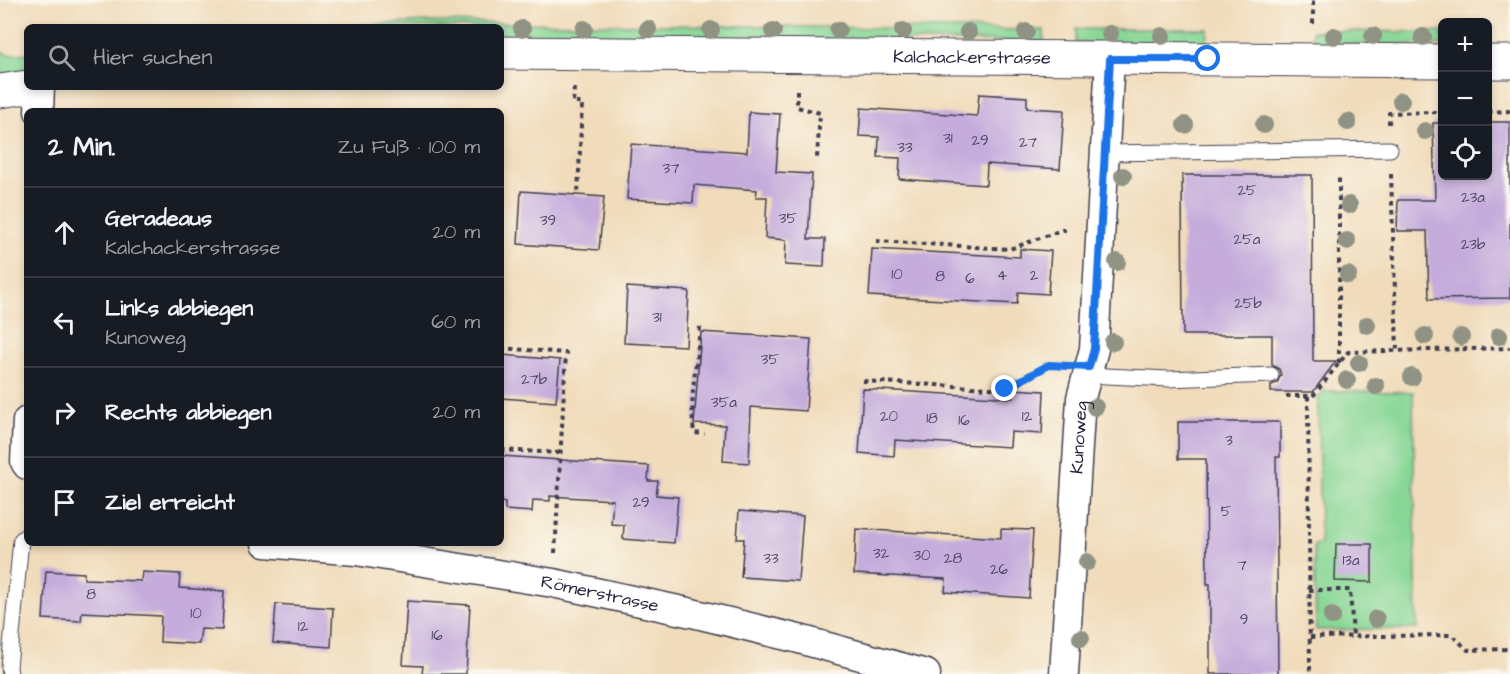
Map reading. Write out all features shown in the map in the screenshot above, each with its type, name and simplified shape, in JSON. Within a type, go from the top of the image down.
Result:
[{"type":"street","name":"Kalchackerstrasse","points":[[504,54],[1438,61]]},
{"type":"street","name":"Kunoweg","points":[[1064,674],[1081,398],[1094,349],[1110,59]]},
{"type":"street","points":[[1492,62],[1510,62]]},
{"type":"street","points":[[0,91],[24,87]]},
{"type":"street","points":[[39,108],[40,90]]},
{"type":"street","name":"Römerstrasse","points":[[300,546],[356,551],[553,584],[703,616],[926,674]]},
{"type":"lane","points":[[1105,153],[1390,149]]},
{"type":"lane","points":[[1088,371],[1168,379],[1271,375]]},
{"type":"lane","points":[[10,674],[21,540],[24,538]]},
{"type":"path","points":[[1312,24],[1313,0]]},
{"type":"path","points":[[576,55],[573,103],[582,103],[578,195]]},
{"type":"path","points":[[799,56],[797,107],[820,113],[817,158]]},
{"type":"path","points":[[1492,112],[1510,111]]},
{"type":"path","points":[[1397,350],[1389,113],[1438,112]]},
{"type":"path","points":[[1339,150],[1339,363]]},
{"type":"path","points":[[876,241],[1010,249],[1062,230],[1100,233]]},
{"type":"path","points":[[700,327],[691,410],[694,433],[705,434]]},
{"type":"path","points":[[504,348],[566,353],[553,584]]},
{"type":"path","points":[[1285,396],[1313,396],[1348,352],[1510,348]]},
{"type":"path","points":[[863,381],[1005,389],[1049,365],[1088,371]]},
{"type":"path","points":[[1308,396],[1310,674]]},
{"type":"path","points":[[504,450],[561,453]]},
{"type":"path","points":[[1309,590],[1350,590],[1353,636]]},
{"type":"path","points":[[1310,637],[1452,635],[1468,650],[1510,649]]},
{"type":"green space","points":[[431,22],[1044,30],[1044,42],[504,36],[504,24],[374,24]]},
{"type":"green space","points":[[1076,29],[1208,29],[1207,43],[1076,43]]},
{"type":"green space","points":[[1312,31],[1438,32],[1438,45],[1312,44]]},
{"type":"green space","points":[[0,51],[9,55],[24,53],[24,70],[0,74]]},
{"type":"green space","points":[[1324,391],[1413,392],[1417,629],[1316,630],[1314,545],[1320,544],[1318,398]]},
{"type":"building","points":[[979,94],[1027,97],[1027,108],[1064,110],[1060,169],[987,164],[986,185],[899,179],[900,158],[878,157],[879,137],[859,136],[861,108],[977,116]]},
{"type":"building","points":[[749,112],[780,114],[776,172],[812,174],[808,239],[825,239],[824,267],[785,265],[786,240],[765,238],[767,197],[756,197],[757,190],[694,185],[693,203],[627,199],[631,144],[747,152]]},
{"type":"building","points":[[1492,122],[1510,122],[1510,298],[1429,299],[1427,231],[1397,231],[1398,200],[1435,200],[1433,123],[1438,123],[1438,180],[1492,180]]},
{"type":"building","points":[[1182,175],[1312,175],[1313,361],[1336,361],[1313,392],[1271,392],[1271,385],[1277,383],[1281,375],[1279,369],[1272,365],[1272,335],[1183,335]]},
{"type":"building","points":[[521,191],[604,197],[599,250],[518,244]]},
{"type":"building","points":[[872,249],[1020,257],[1020,249],[1051,251],[1048,294],[1018,292],[1017,304],[869,296]]},
{"type":"building","points":[[627,287],[689,291],[686,346],[624,343]]},
{"type":"building","points":[[701,332],[811,339],[806,411],[751,407],[749,463],[723,461],[725,425],[694,424]]},
{"type":"building","points":[[504,355],[560,360],[556,402],[504,398]]},
{"type":"building","points":[[863,389],[1013,398],[1013,389],[1044,391],[1042,434],[1011,432],[1010,447],[895,440],[894,456],[859,453]]},
{"type":"building","points":[[1178,422],[1280,422],[1280,457],[1276,457],[1278,674],[1210,674],[1206,459],[1178,459]]},
{"type":"building","points":[[504,456],[649,466],[648,481],[658,481],[656,495],[678,497],[674,543],[623,539],[624,525],[611,524],[613,500],[550,496],[550,501],[533,500],[532,512],[505,510]]},
{"type":"building","points":[[739,511],[803,516],[798,581],[741,577],[744,539],[737,539]]},
{"type":"building","points":[[856,529],[1001,538],[1001,529],[1033,530],[1029,598],[945,592],[946,579],[854,574]]},
{"type":"building","points":[[1336,544],[1372,544],[1372,582],[1335,581]]},
{"type":"building","points":[[46,571],[84,573],[84,579],[141,581],[142,572],[180,574],[179,588],[224,591],[222,630],[201,629],[199,644],[160,642],[161,616],[82,612],[81,621],[43,619]]},
{"type":"building","points":[[407,601],[470,605],[466,674],[422,674],[423,666],[403,665]]},
{"type":"building","points":[[276,604],[333,608],[331,647],[273,643]]},
{"type":"route","points":[[1005,389],[1049,365],[1089,367],[1094,349],[1110,59],[1208,59]]}]
